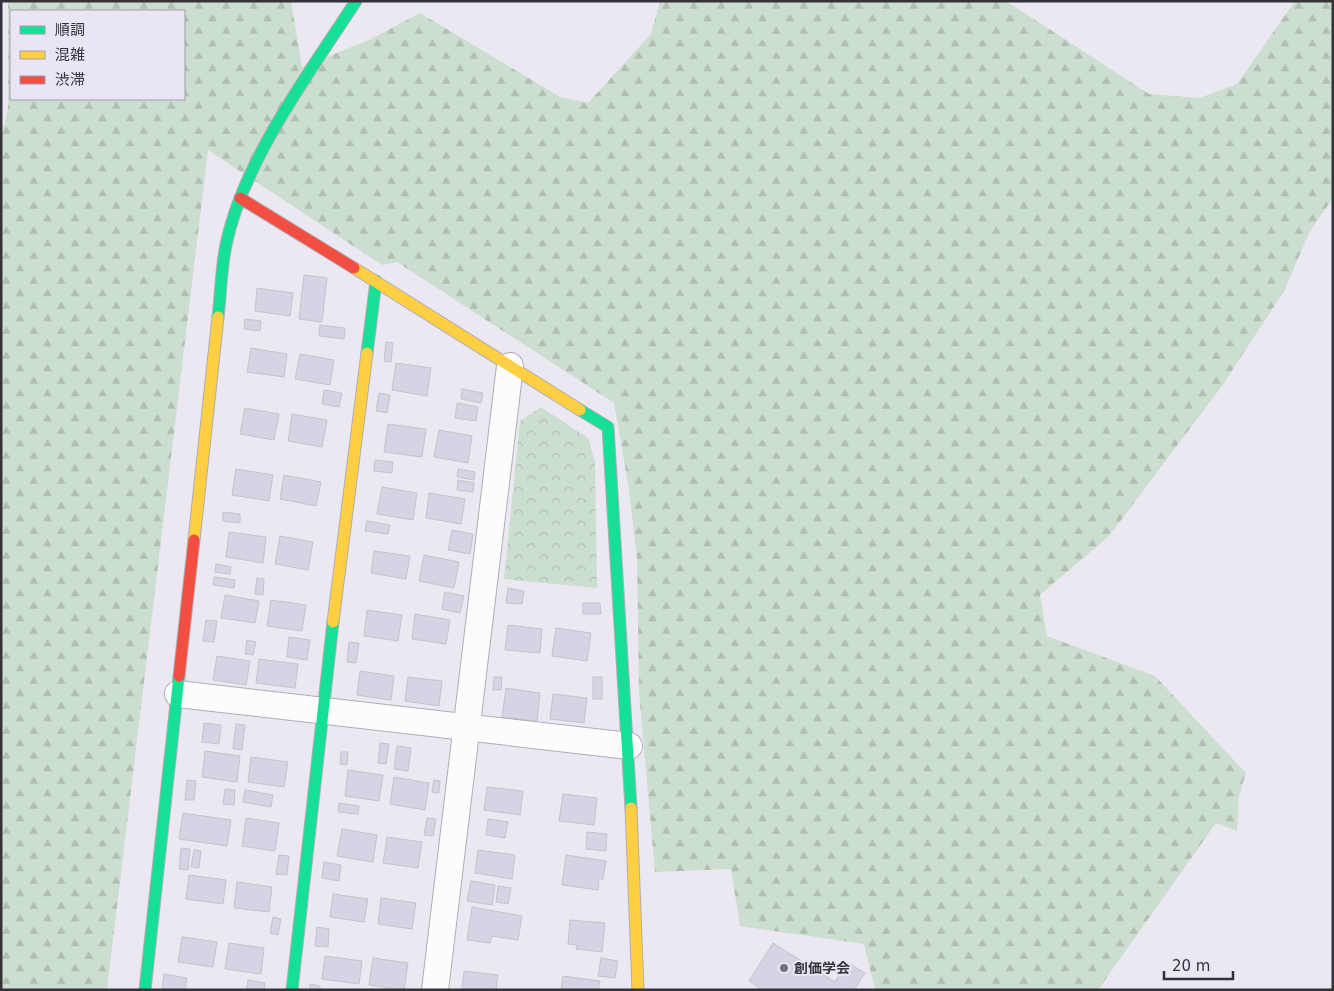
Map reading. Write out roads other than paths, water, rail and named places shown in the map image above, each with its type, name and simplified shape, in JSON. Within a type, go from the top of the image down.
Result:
[{"type":"street","points":[[145,990],[226,245],[240,198],[280,120],[356,1]]},
{"type":"street","points":[[240,198],[376,281],[608,428],[629,746],[638,990]]},
{"type":"street","points":[[292,990],[322,712],[376,281]]},
{"type":"street","points":[[435,990],[510,366]]},
{"type":"street","points":[[178,694],[629,746]]},
{"type":"place","name":"創価学会","points":[[784,968]]}]
